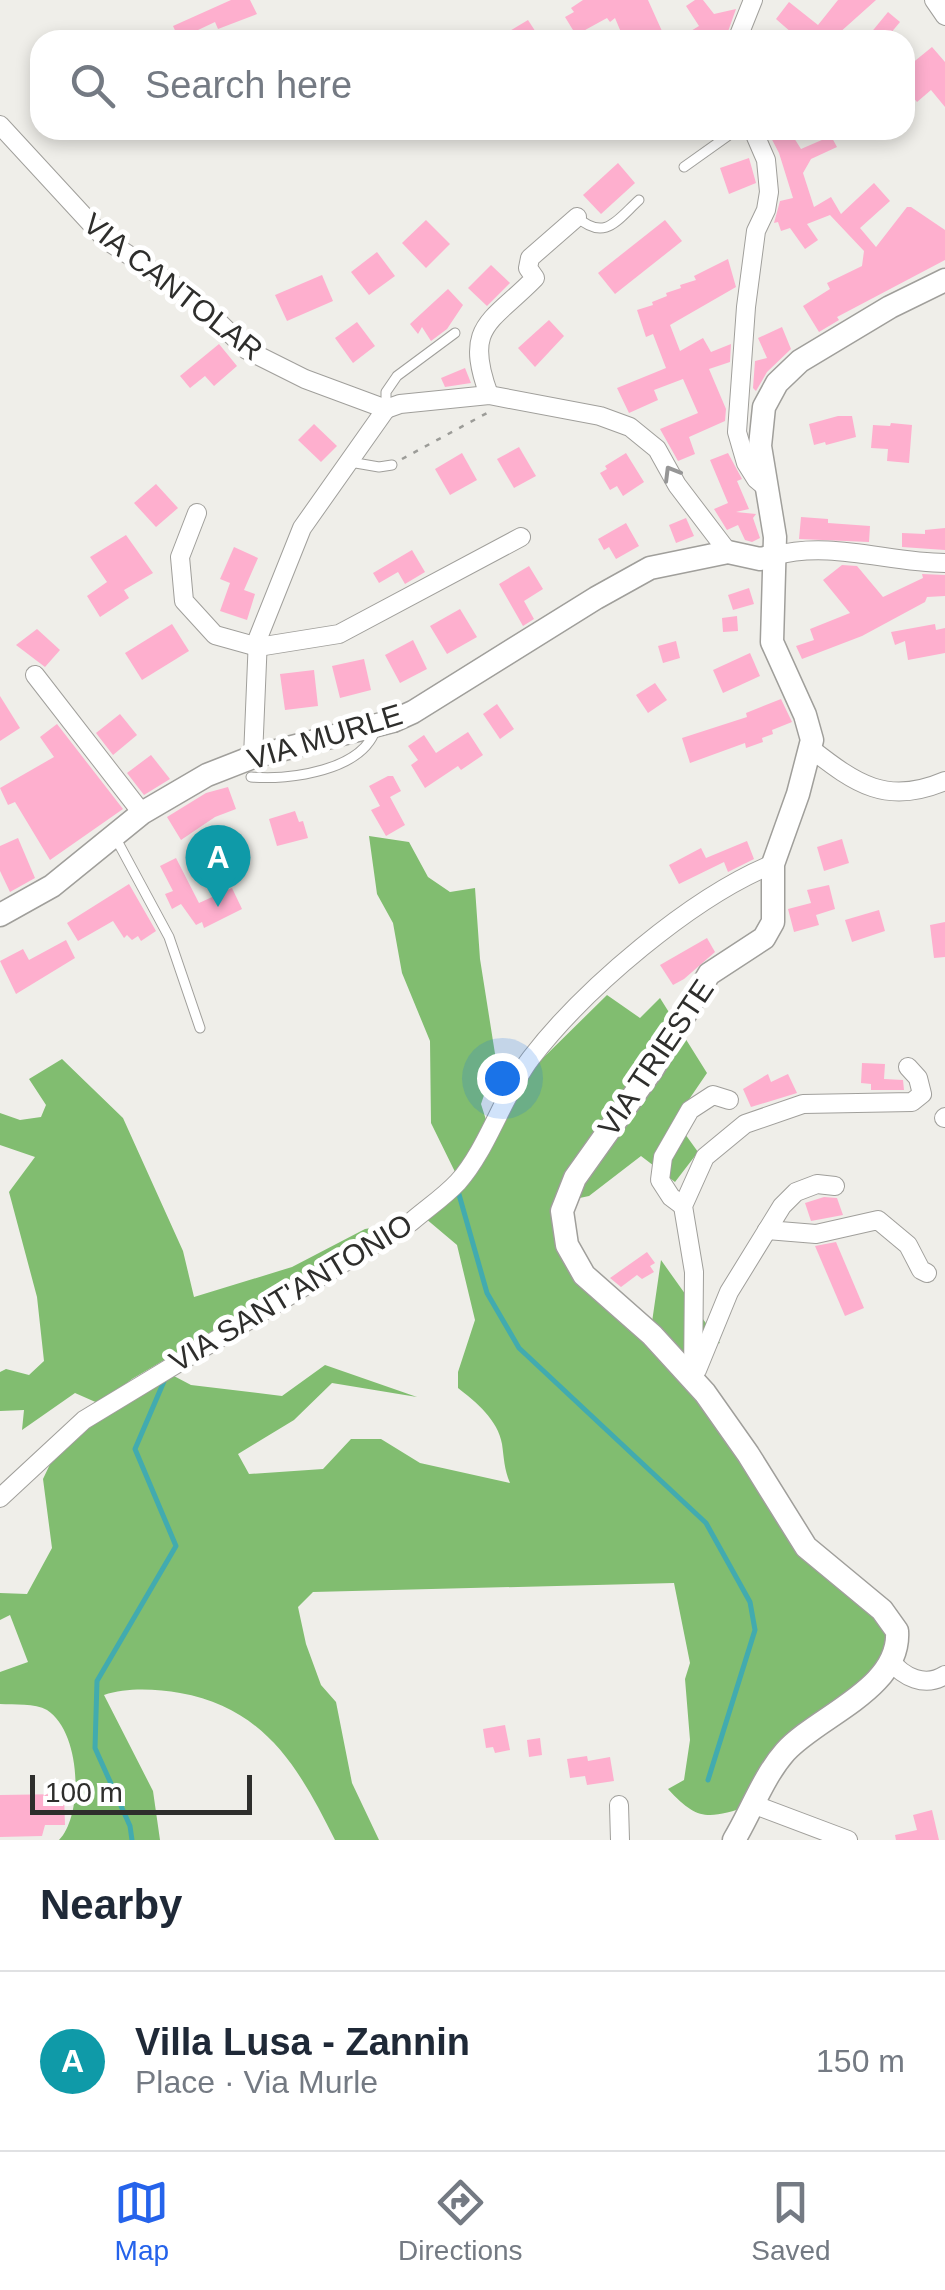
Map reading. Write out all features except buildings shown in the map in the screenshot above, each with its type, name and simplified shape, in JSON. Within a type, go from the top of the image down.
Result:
[{"type":"street","points":[[741,30],[753,0]]},
{"type":"street","points":[[934,0],[945,16]]},
{"type":"street","name":"VIA CANTOLAR","points":[[0,125],[106,240],[194,298],[247,350],[288,372],[386,410]]},
{"type":"street","points":[[758,140],[766,160],[769,192],[756,230],[737,432],[746,463],[768,489]]},
{"type":"street","points":[[498,397],[477,356],[482,333],[488,322],[536,278],[528,268],[530,258],[577,217]]},
{"type":"street","points":[[945,280],[800,362],[777,383],[764,407],[760,432],[775,537],[772,642],[812,734],[810,748],[865,784],[894,793],[914,793],[945,781]]},
{"type":"street","points":[[252,767],[258,638],[302,528],[386,410],[400,404],[498,397],[600,416],[630,427],[657,449],[678,485],[728,552]]},
{"type":"street","points":[[198,513],[180,558],[184,601],[215,635],[258,647],[339,634],[521,537]]},
{"type":"street","points":[[774,556],[831,551],[945,563]]},
{"type":"street","name":"VIA MURLE","points":[[0,915],[74,871],[142,813],[207,775],[252,767],[412,712],[650,568],[728,552],[760,559],[774,556]]},
{"type":"street","points":[[35,675],[142,813]]},
{"type":"street","name":"VIA TRIESTE","points":[[810,748],[774,864],[774,914],[768,933],[710,974],[654,1067],[575,1178],[562,1211],[567,1245],[584,1275],[652,1336],[693,1380],[748,1454],[806,1547],[893,1622],[898,1638],[890,1660]]},
{"type":"street","name":"VIA SANT'ANTONIO","points":[[0,1498],[84,1420],[412,1222],[459,1181],[530,1058],[599,986],[692,909],[737,879],[774,864]]},
{"type":"street","points":[[693,1380],[694,1272],[683,1206],[706,1157],[744,1124],[804,1104],[912,1102],[922,1094],[918,1078],[908,1067]]},
{"type":"street","points":[[683,1206],[660,1180],[662,1156],[690,1110],[713,1095],[729,1100]]},
{"type":"street","points":[[693,1380],[730,1292],[768,1230],[796,1192],[817,1184],[835,1186]]},
{"type":"street","points":[[768,1230],[816,1234],[878,1220],[908,1245],[921,1270],[927,1273]]},
{"type":"street","points":[[734,1840],[789,1747],[864,1692],[890,1660],[907,1676],[925,1681],[945,1675]]},
{"type":"street","points":[[755,1805],[848,1840]]},
{"type":"street","points":[[619,1806],[620,1840]]},
{"type":"lane","points":[[684,167],[722,140]]},
{"type":"lane","points":[[577,217],[589,228],[602,229],[639,200]]},
{"type":"lane","points":[[386,410],[386,392],[397,376],[454,333]]},
{"type":"lane","points":[[349,461],[392,465]]},
{"type":"lane","points":[[114,834],[169,937],[200,1028]]},
{"type":"path","points":[[392,465],[498,397]]},
{"type":"green space","points":[[369,836],[409,842],[428,877],[450,892],[475,888],[480,959],[496,1060],[481,1104],[487,1123],[457,1176],[431,1123],[430,1041],[402,973],[393,923],[377,894]]},
{"type":"green space","points":[[607,995],[640,1018],[660,998],[707,1073],[675,1120],[698,1152],[675,1182],[641,1156],[589,1196],[561,1202],[598,1301],[631,1332],[652,1322],[661,1260],[720,1343],[673,1355],[809,1563],[881,1619],[894,1659],[786,1746],[750,1806],[705,1815],[688,1808],[668,1789],[684,1780],[690,1740],[685,1679],[690,1663],[674,1583],[313,1592],[298,1607],[306,1644],[321,1685],[336,1702],[352,1783],[379,1840],[335,1840],[293,1766],[257,1727],[235,1712],[180,1693],[142,1690],[104,1695],[153,1791],[160,1840],[59,1840],[67,1828],[75,1793],[67,1736],[47,1710],[0,1704],[0,1672],[28,1662],[10,1615],[0,1620],[0,1593],[27,1594],[52,1548],[43,1479],[52,1460],[101,1418],[172,1375],[191,1385],[282,1396],[325,1365],[417,1397],[332,1383],[294,1420],[238,1454],[249,1474],[323,1469],[351,1439],[381,1439],[420,1463],[510,1483],[496,1427],[458,1388],[458,1372],[475,1320],[457,1245],[425,1218],[496,1128],[538,1063]]},
{"type":"green space","points":[[62,1059],[123,1118],[183,1251],[194,1297],[292,1267],[365,1229],[395,1224],[132,1379],[100,1404],[75,1393],[22,1430],[24,1410],[0,1411],[0,1372],[6,1369],[29,1375],[44,1361],[37,1297],[9,1192],[35,1157],[0,1145],[0,1113],[20,1120],[41,1117],[46,1105],[29,1079]]},
{"type":"waterway","points":[[458,1191],[487,1293],[519,1348],[706,1523],[750,1602],[755,1630],[708,1780]]},
{"type":"waterway","points":[[132,1840],[130,1826],[95,1748],[97,1681],[176,1546],[135,1449],[165,1379]]},
{"type":"place","name":"Villa Lusa - Zannin","points":[[218,907]]}]
